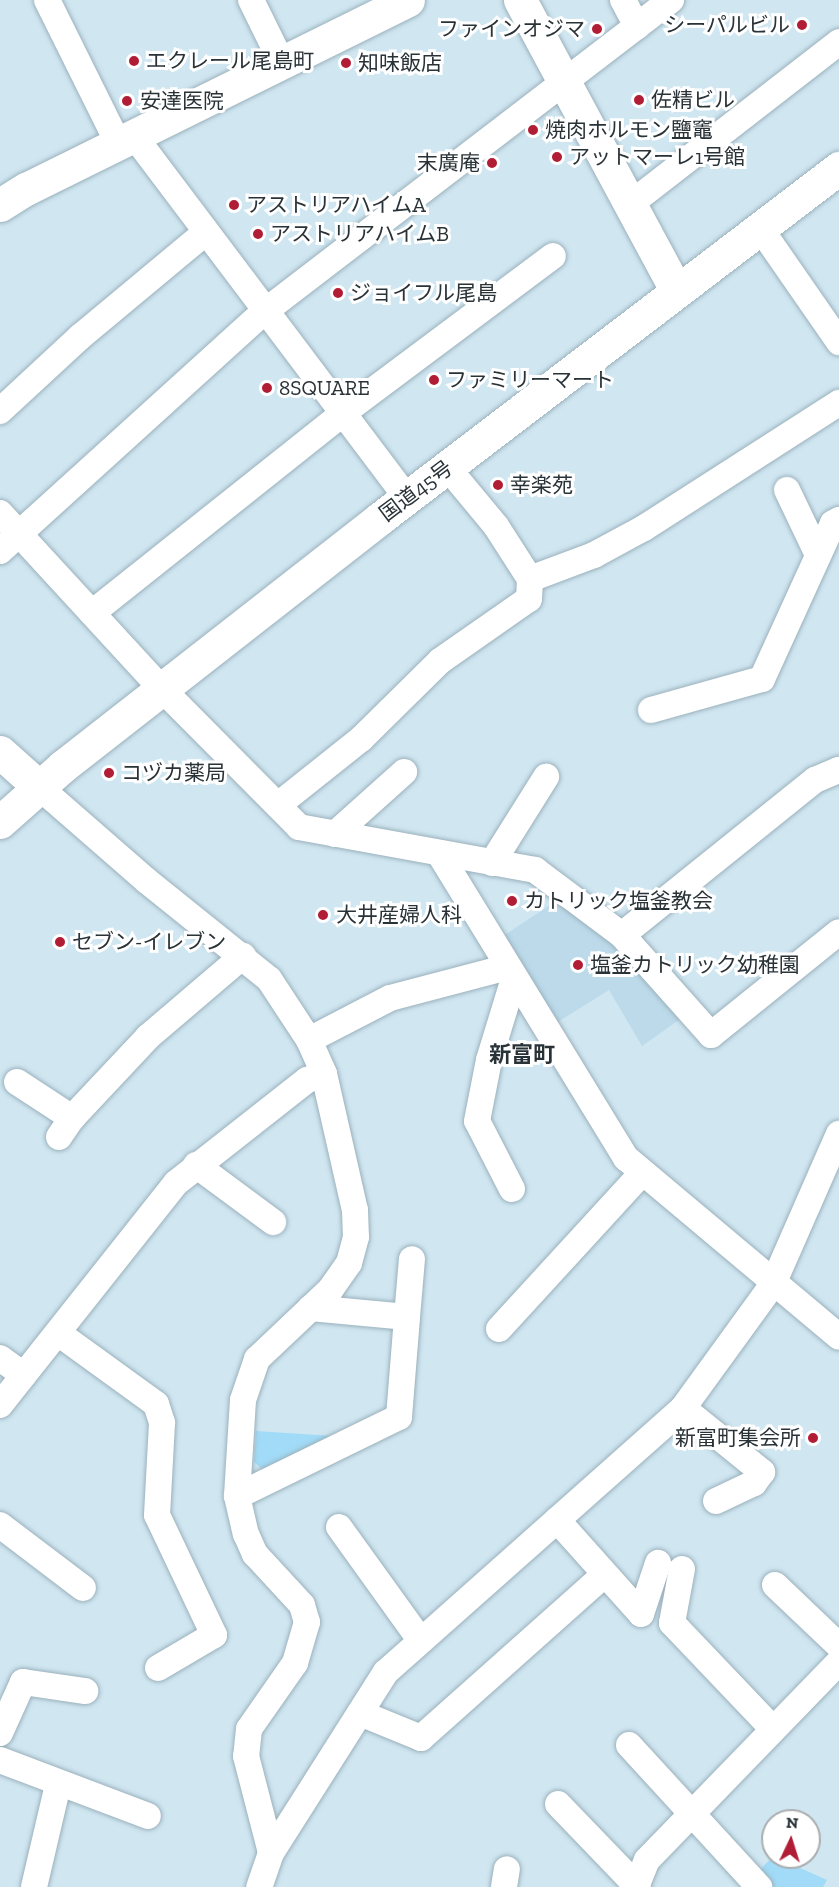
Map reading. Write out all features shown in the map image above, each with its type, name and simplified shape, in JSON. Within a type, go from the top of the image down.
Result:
[{"type":"main road","points":[[0,206],[26,189],[408,0]]},
{"type":"main road","points":[[520,0],[677,291]]},
{"type":"main road","name":"国道45号","points":[[0,822],[38,786],[407,498],[839,168]]},
{"type":"main road","points":[[0,752],[38,786]]},
{"type":"street","points":[[47,0],[127,141],[206,232],[264,312],[407,498]]},
{"type":"street","points":[[251,0],[282,63]]},
{"type":"street","points":[[623,0],[637,26]]},
{"type":"street","points":[[0,551],[264,312],[565,85],[671,0]]},
{"type":"street","points":[[629,205],[839,42]]},
{"type":"street","points":[[760,228],[839,342]]},
{"type":"street","points":[[0,411],[80,337],[206,232]]},
{"type":"street","points":[[92,613],[343,413],[553,256]]},
{"type":"street","points":[[530,579],[594,555],[644,528],[839,403]]},
{"type":"street","points":[[278,805],[361,739],[440,661],[529,599],[530,579],[496,526],[447,467]]},
{"type":"street","points":[[787,490],[818,555]]},
{"type":"street","points":[[0,513],[162,689],[299,827],[535,870],[622,935],[711,1035],[839,932]]},
{"type":"street","points":[[651,710],[762,679],[832,523],[839,520]]},
{"type":"street","points":[[622,935],[815,780],[839,770]]},
{"type":"street","points":[[335,834],[404,772]]},
{"type":"street","points":[[492,863],[546,777]]},
{"type":"street","points":[[38,786],[147,881],[269,979],[309,1040],[324,1074],[355,1210],[356,1237],[349,1263],[331,1289],[256,1359],[246,1382],[237,1496],[255,1554],[291,1590],[302,1605],[307,1622],[295,1663],[249,1729],[246,1756],[272,1853]]},
{"type":"street","points":[[439,854],[607,1129],[642,1173],[700,1218],[773,1284],[839,1337]]},
{"type":"street","points":[[17,1082],[66,1127],[156,1029],[243,956]]},
{"type":"street","points":[[309,1040],[390,998],[511,973]]},
{"type":"street","points":[[511,973],[489,1060],[477,1121],[512,1189]]},
{"type":"street","points":[[0,1404],[176,1183],[307,1080],[324,1074]]},
{"type":"street","points":[[259,1887],[272,1853],[386,1672],[683,1408],[773,1284],[839,1134]]},
{"type":"street","points":[[196,1165],[273,1222]]},
{"type":"street","points":[[499,1329],[642,1173]]},
{"type":"street","points":[[237,1496],[399,1418],[412,1258]]},
{"type":"street","points":[[310,1308],[407,1317]]},
{"type":"street","points":[[58,1333],[156,1404],[162,1423],[157,1515],[214,1635],[158,1668]]},
{"type":"street","points":[[0,1358],[23,1375]]},
{"type":"street","points":[[683,1408],[762,1472],[754,1483],[716,1501]]},
{"type":"street","points":[[557,1520],[641,1614],[658,1563]]},
{"type":"street","points":[[0,1525],[83,1588]]},
{"type":"street","points":[[339,1527],[421,1641]]},
{"type":"street","points":[[682,1569],[672,1623],[773,1729]]},
{"type":"street","points":[[360,1713],[421,1738],[605,1574]]},
{"type":"street","points":[[775,1585],[839,1646]]},
{"type":"street","points":[[558,1804],[637,1887],[647,1860],[839,1662]]},
{"type":"street","points":[[0,1733],[23,1682],[85,1691]]},
{"type":"street","points":[[629,1745],[759,1887]]},
{"type":"street","points":[[0,1760],[58,1785],[148,1816]]},
{"type":"street","points":[[34,1887],[58,1785]]},
{"type":"shaded area","name":"塩釜カトリック幼稚園","points":[[562,897],[618,939],[686,1015],[642,1046],[609,990],[553,1025],[500,938]]},
{"type":"shaded area","points":[[256,1431],[334,1436],[264,1471],[254,1462]]},
{"type":"shaded area","points":[[761,1869],[802,1869],[827,1880],[823,1887],[771,1887],[758,1872]]},
{"type":"place","name":"シーパルビル","points":[[802,25]]},
{"type":"place","name":"ファインオジマ","points":[[597,29]]},
{"type":"place","name":"エクレール尾島町","points":[[134,61]]},
{"type":"place","name":"知味飯店","points":[[346,63]]},
{"type":"place","name":"佐精ビル","points":[[639,100]]},
{"type":"place","name":"安達医院","points":[[127,101]]},
{"type":"place","name":"焼肉ホルモン鹽竈","points":[[533,130]]},
{"type":"place","name":"アットマーレ1号館","points":[[557,157]]},
{"type":"place","name":"末廣庵","points":[[492,163]]},
{"type":"place","name":"アストリアハイムA","points":[[234,205]]},
{"type":"place","name":"アストリアハイムB","points":[[258,234]]},
{"type":"place","name":"ジョイフル尾島","points":[[338,293]]},
{"type":"place","name":"ファミリーマート","points":[[434,380]]},
{"type":"place","name":"8SQUARE","points":[[267,388]]},
{"type":"place","name":"幸楽苑","points":[[498,485]]},
{"type":"place","name":"コヅカ薬局","points":[[109,773]]},
{"type":"place","name":"カトリック塩釜教会","points":[[512,901]]},
{"type":"place","name":"大井産婦人科","points":[[323,915]]},
{"type":"place","name":"セブン-イレブン","points":[[60,942]]},
{"type":"place","name":"塩釜カトリック幼稚園","points":[[578,965]]},
{"type":"place","name":"新富町集会所","points":[[813,1438]]},
{"type":"district","name":"新富町","points":[[522,1055]]}]
